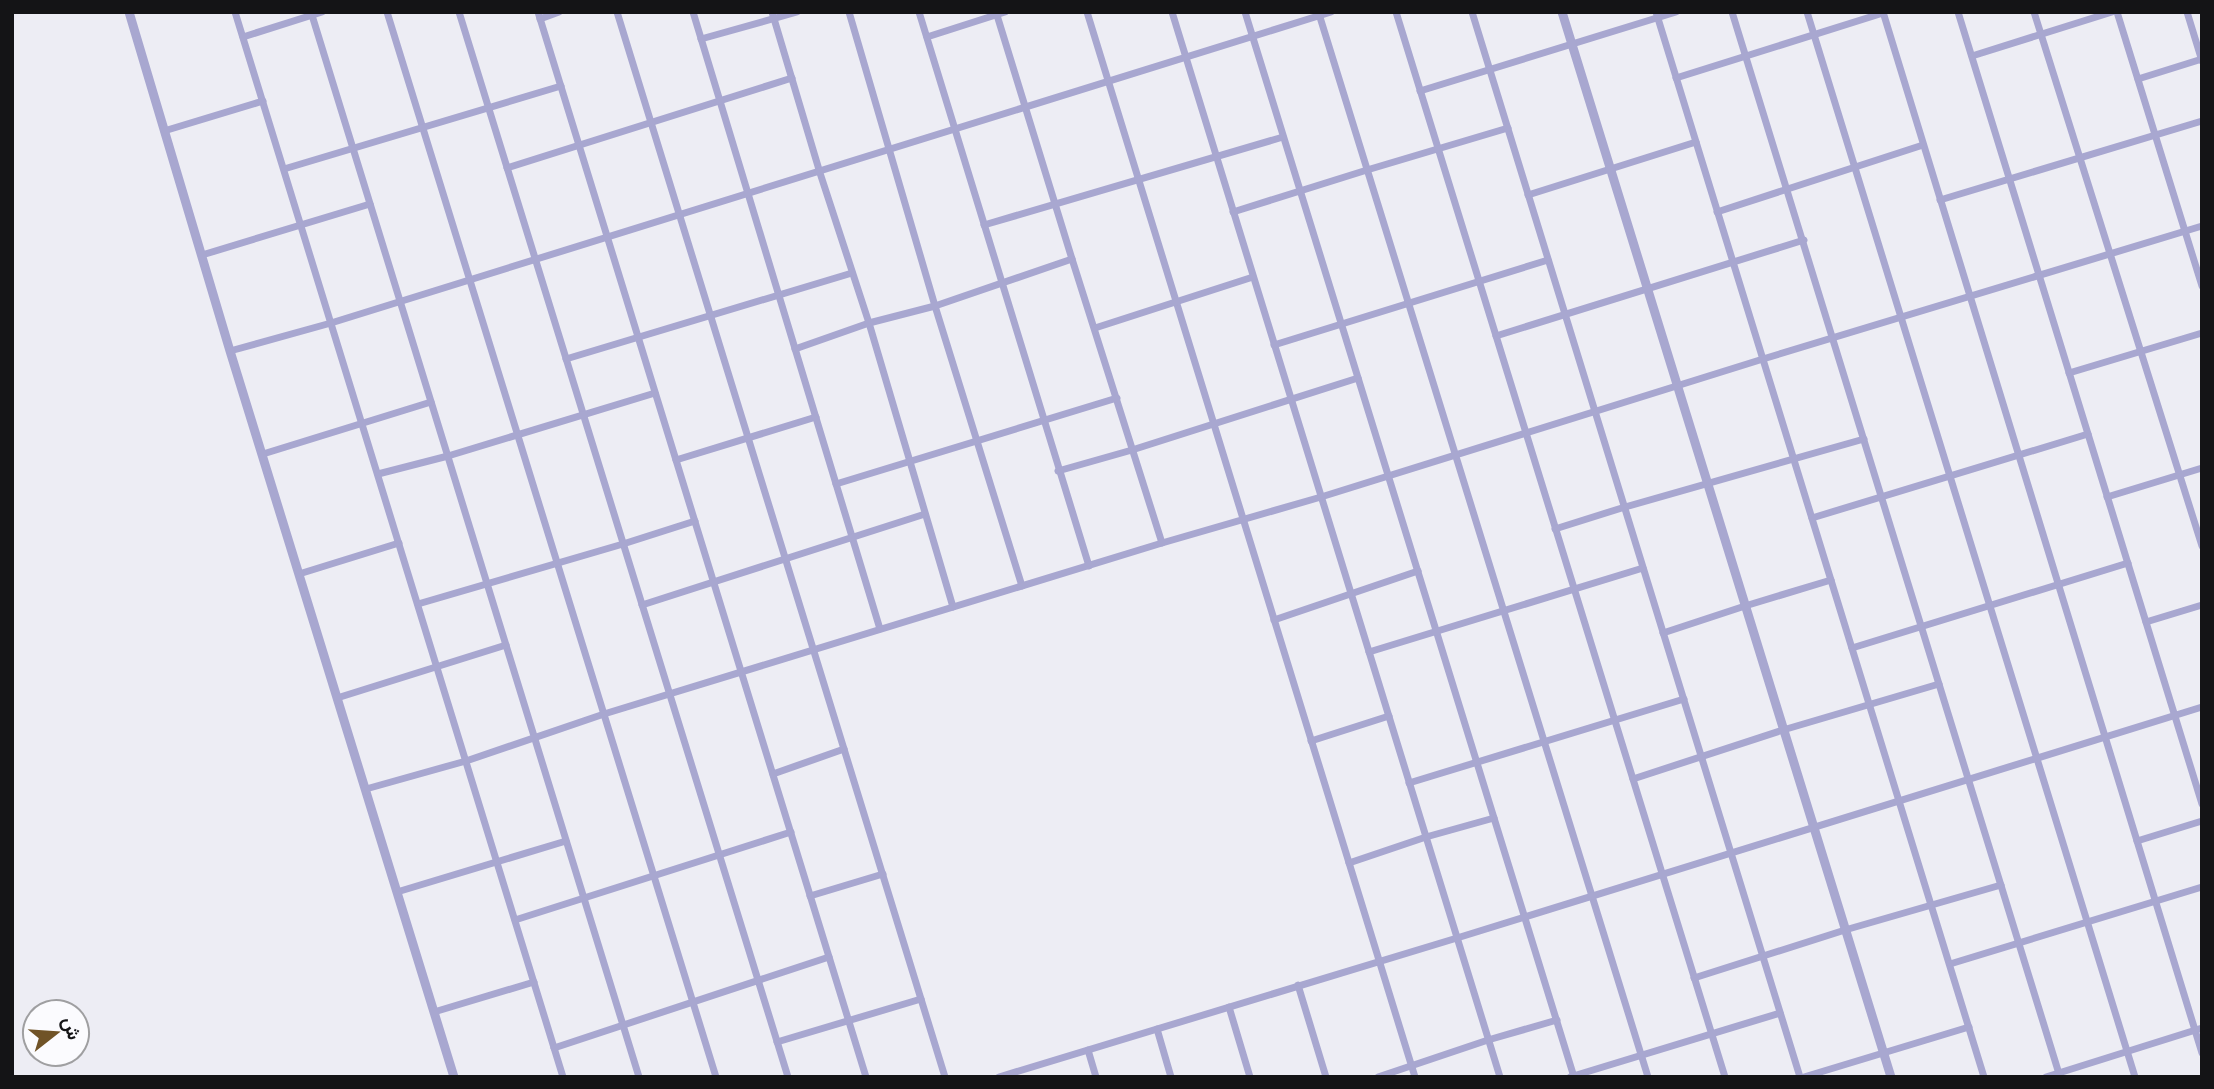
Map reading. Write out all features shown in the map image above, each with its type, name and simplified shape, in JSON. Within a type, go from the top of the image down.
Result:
[{"type":"street","points":[[129,12],[230,351],[454,1077]]},
{"type":"street","points":[[235,12],[563,1077]]},
{"type":"street","points":[[243,37],[322,12]]},
{"type":"street","points":[[387,12],[716,1077]]},
{"type":"street","points":[[459,12],[788,1077]]},
{"type":"street","points":[[559,12],[539,15],[866,1077]]},
{"type":"street","points":[[617,12],[945,1077]]},
{"type":"street","points":[[693,12],[880,629]]},
{"type":"street","points":[[701,39],[773,16],[797,12]]},
{"type":"street","points":[[849,12],[935,306],[1022,586]]},
{"type":"street","points":[[919,12],[1088,566]]},
{"type":"street","points":[[927,37],[1005,12]]},
{"type":"street","points":[[1087,12],[1415,1077]]},
{"type":"street","points":[[1172,12],[1500,1077]]},
{"type":"street","points":[[1245,12],[1573,1076],[1780,1013]]},
{"type":"street","points":[[230,351],[331,323],[535,258],[820,173],[1331,12]]},
{"type":"street","points":[[1396,12],[1725,1077]]},
{"type":"street","points":[[1472,12],[1802,1077],[1969,1027]]},
{"type":"street","points":[[1562,12],[1891,1077]]},
{"type":"street","points":[[1420,91],[1657,15],[1676,12]]},
{"type":"street","points":[[1732,12],[2060,1075]]},
{"type":"street","points":[[1807,12],[2135,1077]]},
{"type":"street","points":[[1958,12],[2202,804]]},
{"type":"street","points":[[2034,12],[2202,546]]},
{"type":"street","points":[[1972,56],[2112,12]]},
{"type":"street","points":[[2117,12],[2202,286]]},
{"type":"street","points":[[2138,79],[2201,60],[2187,12]]},
{"type":"street","points":[[1676,78],[1883,13],[2155,901],[2198,1029],[2202,1053]]},
{"type":"street","points":[[311,14],[639,1077]]},
{"type":"street","points":[[996,14],[1162,542]]},
{"type":"street","points":[[1319,14],[1648,1077]]},
{"type":"street","points":[[1657,15],[1984,1077]]},
{"type":"street","points":[[773,16],[869,323],[953,607]]},
{"type":"street","points":[[507,168],[792,78]]},
{"type":"street","points":[[284,169],[561,86]]},
{"type":"street","points":[[164,131],[263,101]]},
{"type":"street","points":[[1940,200],[2202,121]]},
{"type":"street","points":[[1233,212],[1508,128]]},
{"type":"street","points":[[984,225],[1283,137]]},
{"type":"street","points":[[1528,195],[1696,142]]},
{"type":"street","points":[[1717,212],[1923,145]]},
{"type":"street","points":[[202,255],[370,204]]},
{"type":"street","points":[[366,789],[466,761],[604,714],[1162,542],[1321,497],[1388,474],[2202,226]]},
{"type":"street","points":[[1496,336],[1804,240]]},
{"type":"street","points":[[794,349],[869,323],[935,306],[1003,284],[1072,259]]},
{"type":"street","points":[[1274,345],[1548,260]]},
{"type":"street","points":[[566,359],[852,274]]},
{"type":"street","points":[[1095,328],[1254,277]]},
{"type":"street","points":[[2069,373],[2202,333]]},
{"type":"street","points":[[1058,471],[1358,378]]},
{"type":"street","points":[[378,474],[448,456],[655,393]]},
{"type":"street","points":[[836,484],[1117,398]]},
{"type":"street","points":[[262,454],[431,402]]},
{"type":"street","points":[[676,460],[816,417]]},
{"type":"street","points":[[1812,518],[2088,434]]},
{"type":"street","points":[[1555,529],[1864,439]]},
{"type":"street","points":[[2107,497],[2202,468]]},
{"type":"street","points":[[642,605],[925,514]]},
{"type":"street","points":[[418,604],[695,520]]},
{"type":"street","points":[[299,574],[399,543]]},
{"type":"street","points":[[1852,648],[2128,563]]},
{"type":"street","points":[[1369,652],[1643,568]]},
{"type":"street","points":[[1274,620],[1418,571]]},
{"type":"street","points":[[1663,633],[1831,580]]},
{"type":"street","points":[[2146,622],[2202,605]]},
{"type":"street","points":[[337,698],[506,645]]},
{"type":"street","points":[[1633,779],[1783,730],[1939,684]]},
{"type":"street","points":[[1409,783],[1684,699]]},
{"type":"street","points":[[999,1077],[1019,1074],[1088,1050],[2202,707]]},
{"type":"street","points":[[1311,741],[1389,716]]},
{"type":"street","points":[[773,774],[844,749]]},
{"type":"street","points":[[1349,863],[1494,818]]},
{"type":"street","points":[[2137,841],[2202,821]]},
{"type":"street","points":[[515,920],[791,832]]},
{"type":"street","points":[[397,892],[566,841]]},
{"type":"street","points":[[810,896],[883,874]]},
{"type":"street","points":[[1694,978],[1845,930],[2001,885]]},
{"type":"street","points":[[1950,964],[2202,887]]},
{"type":"street","points":[[554,1048],[829,957]]},
{"type":"street","points":[[434,1012],[534,982]]},
{"type":"street","points":[[1298,985],[1326,1077]]},
{"type":"street","points":[[777,1042],[921,999]]},
{"type":"street","points":[[1229,1007],[1250,1077]]},
{"type":"street","points":[[1378,1077],[1557,1020]]},
{"type":"street","points":[[1157,1029],[1171,1077]]},
{"type":"street","points":[[2046,1077],[2060,1075],[2198,1029]]},
{"type":"street","points":[[1088,1050],[1096,1077]]}]
